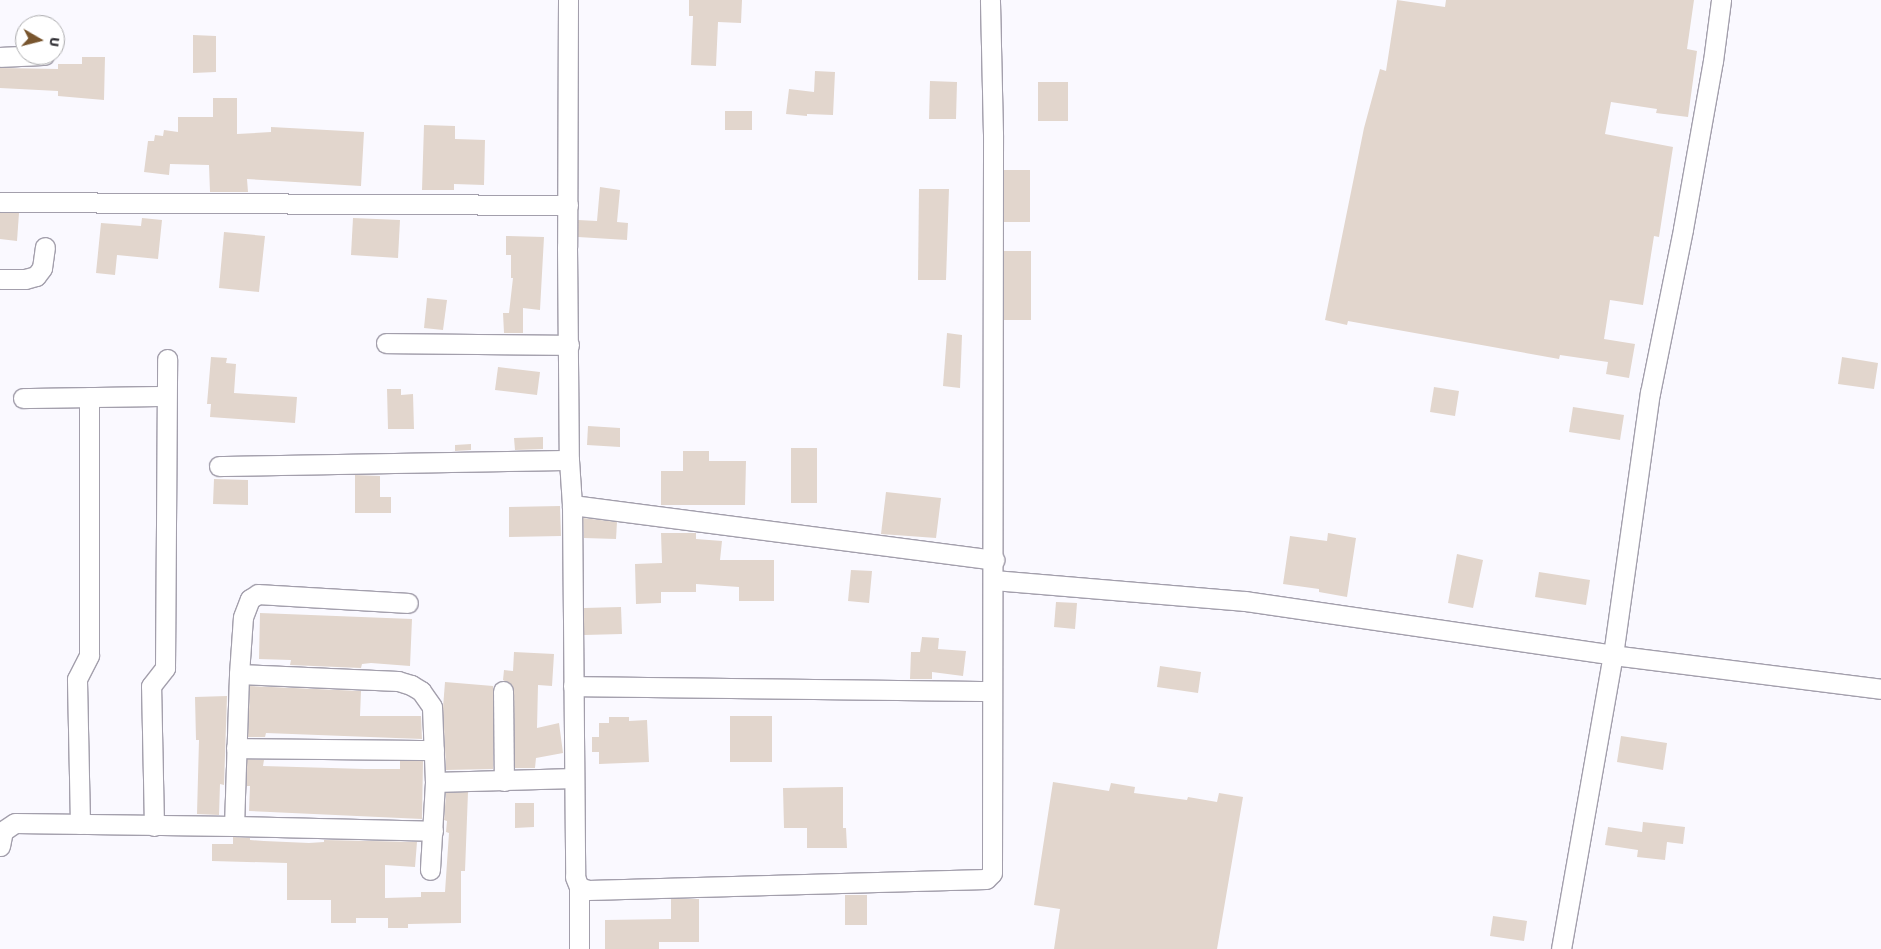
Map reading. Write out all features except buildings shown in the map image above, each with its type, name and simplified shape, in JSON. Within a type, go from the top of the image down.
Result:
[{"type":"street","points":[[568,0],[569,460],[572,505],[575,877],[578,887],[579,949]]},
{"type":"street","points":[[578,887],[588,890],[986,879],[992,873],[994,560],[993,134],[990,0]]},
{"type":"street","points":[[1561,949],[1613,655],[1650,393],[1683,229],[1713,61],[1721,0]]},
{"type":"street","points":[[0,57],[15,57]]},
{"type":"street","points":[[0,202],[568,205]]},
{"type":"street","points":[[0,279],[26,279],[36,276],[42,268],[45,247]]},
{"type":"street","points":[[386,343],[569,345]]},
{"type":"street","points":[[154,826],[151,686],[165,668],[167,359]]},
{"type":"street","points":[[23,398],[166,396]]},
{"type":"street","points":[[80,824],[77,679],[90,654],[89,397]]},
{"type":"street","points":[[219,466],[569,460]]},
{"type":"street","points":[[572,505],[994,560]]},
{"type":"street","points":[[994,580],[1245,601],[1613,655],[1881,689]]},
{"type":"street","points":[[234,826],[239,674],[243,617],[250,599],[258,594],[408,603]]},
{"type":"street","points":[[239,674],[398,681],[411,685],[427,697],[432,707],[435,782],[430,870]]},
{"type":"street","points":[[573,686],[992,691]]},
{"type":"street","points":[[503,691],[504,781]]},
{"type":"street","points":[[236,748],[434,750]]},
{"type":"street","points":[[435,782],[574,778]]},
{"type":"street","points":[[0,846],[4,831],[15,823],[433,831]]}]
